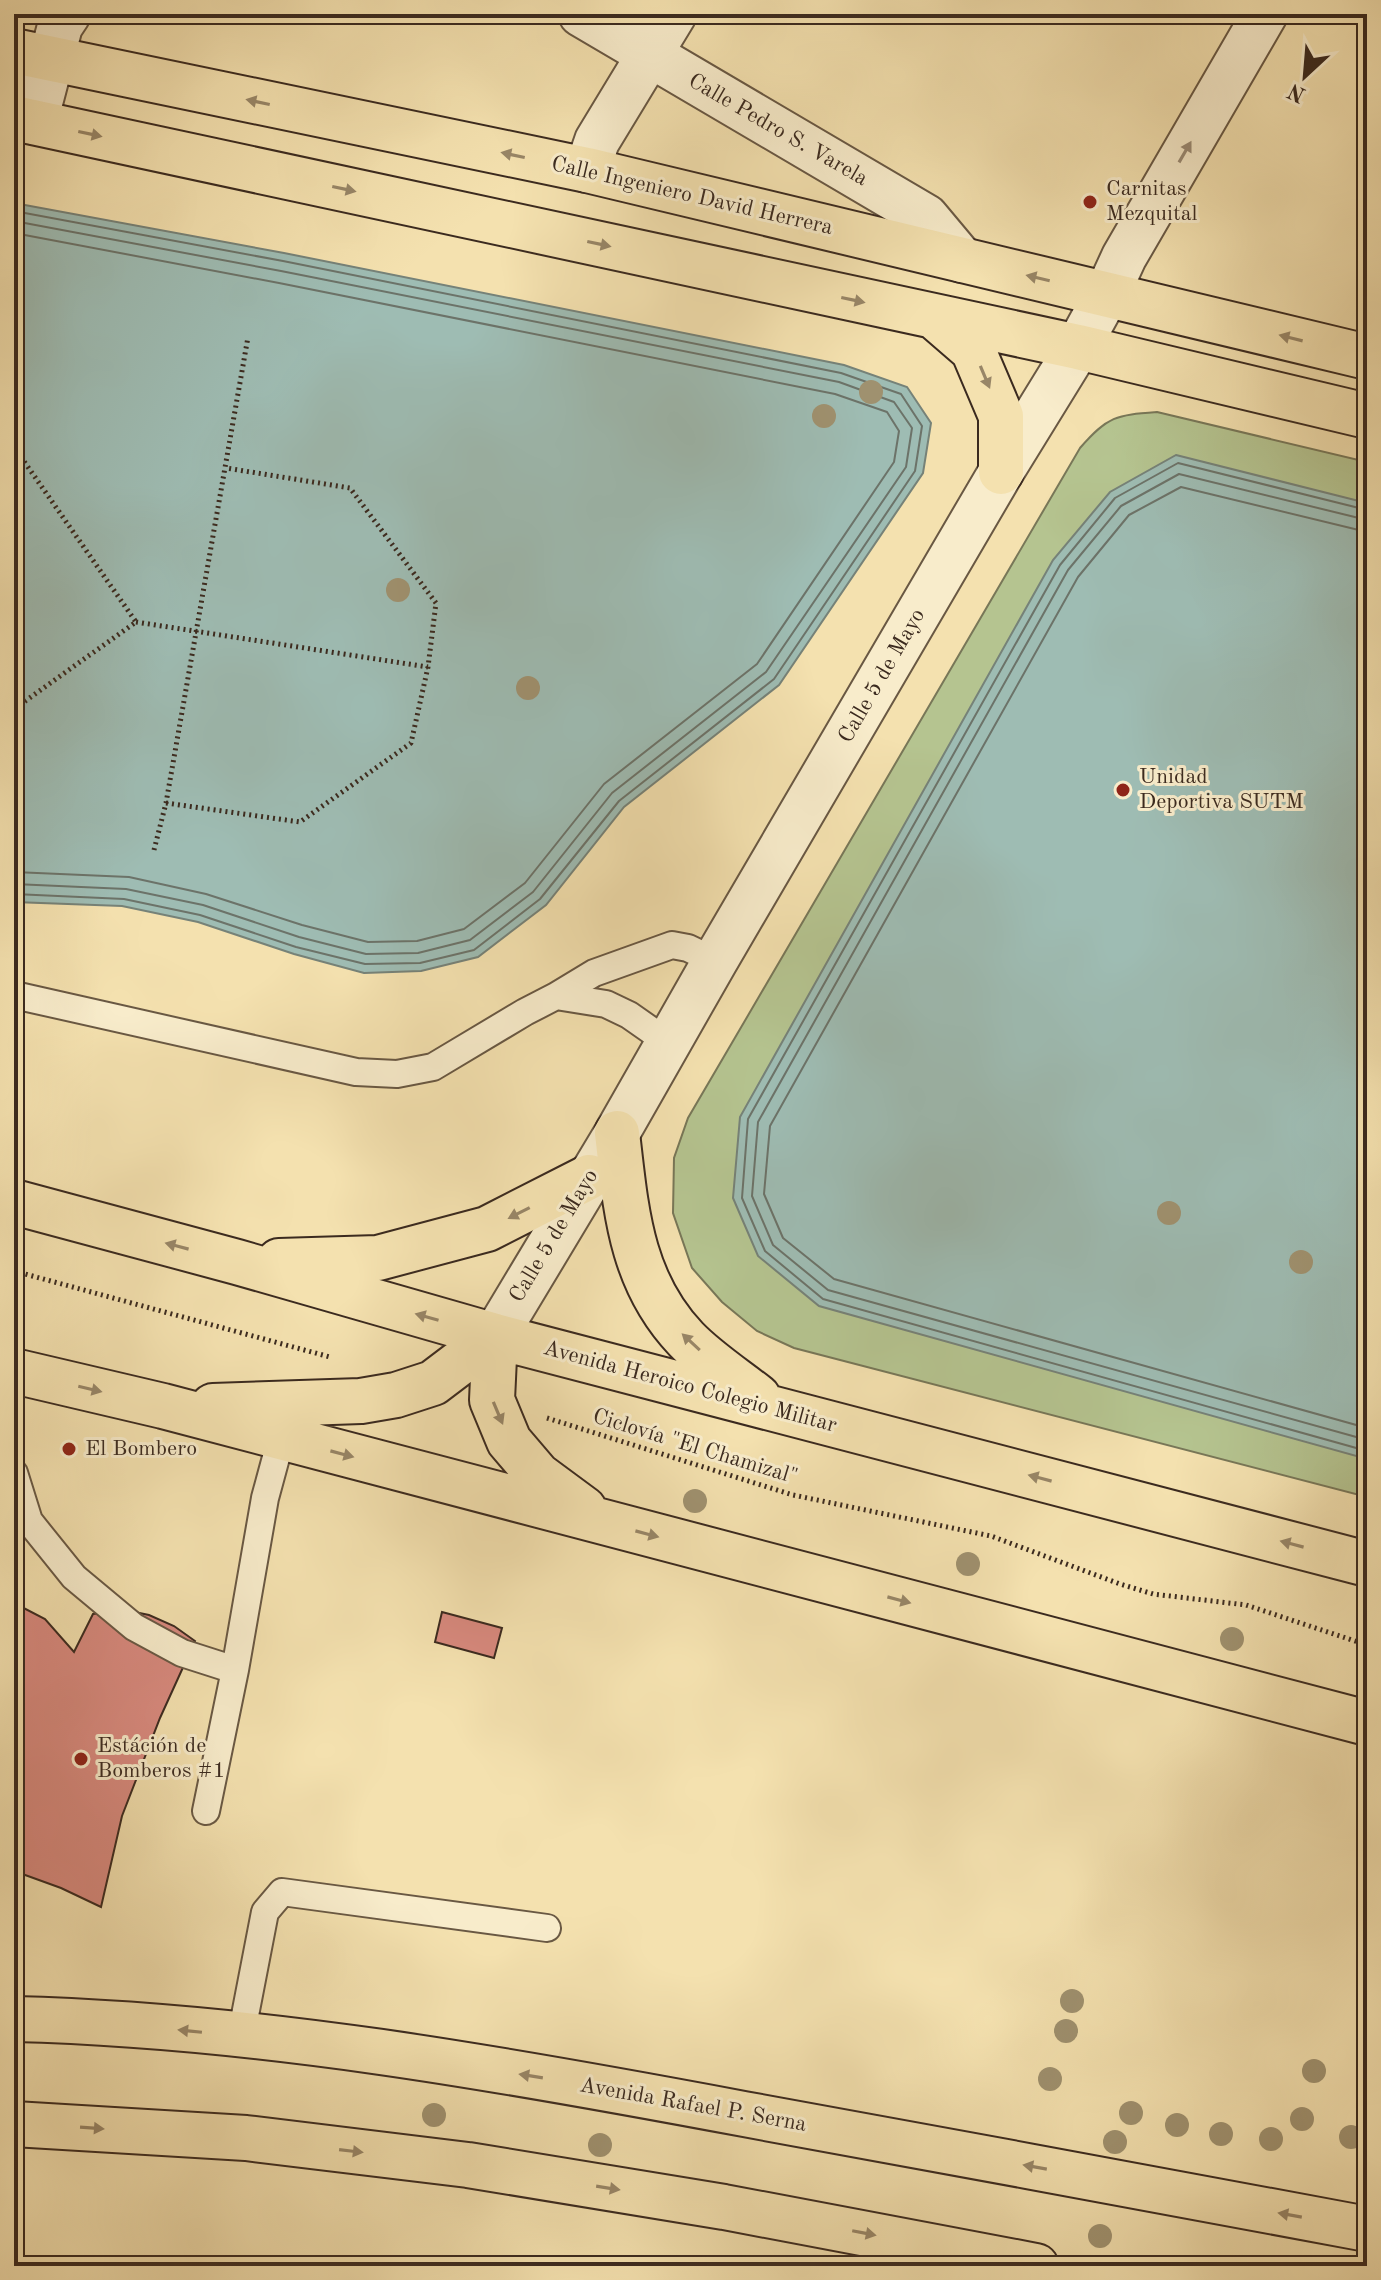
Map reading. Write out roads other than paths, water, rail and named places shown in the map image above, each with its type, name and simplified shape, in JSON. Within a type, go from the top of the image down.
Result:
[{"type":"main road","name":"Calle Ingeniero David Herrera","points":[[33,56],[587,170],[1367,357]]},
{"type":"main road","points":[[25,120],[1078,347],[1367,416]]},
{"type":"main road","points":[[936,318],[973,350],[996,403],[1001,416],[1001,472]]},
{"type":"main road","points":[[617,1133],[625,1206],[641,1270],[661,1308],[687,1341],[773,1408]]},
{"type":"main road","points":[[237,1262],[378,1258],[487,1229],[589,1177]]},
{"type":"main road","name":"Avenida Heroico Colegio Militar","points":[[14,1202],[495,1336],[1367,1564]]},
{"type":"main road","points":[[495,1336],[492,1400],[509,1441],[538,1475],[603,1523]]},
{"type":"main road","points":[[163,1406],[308,1404],[361,1401],[396,1395],[433,1383],[495,1336]]},
{"type":"main road","points":[[14,1371],[163,1406],[1367,1723]]},
{"type":"main road","name":"Avenida Rafael P. Serna","points":[[14,2019],[102,2021],[321,2044],[589,2085],[1367,2229]]},
{"type":"main road","points":[[14,2124],[246,2138],[468,2165],[724,2207],[1036,2266]]},
{"type":"street","points":[[25,120],[33,56],[68,14]]},
{"type":"street","name":"Calle Pedro S. Varela","points":[[581,14],[926,217],[962,260]]},
{"type":"street","points":[[587,170],[597,141],[674,14]]},
{"type":"street","name":"Calle 5 de Mayo","points":[[495,1336],[617,1133],[1001,472],[1078,347],[1124,257],[1265,14]]},
{"type":"lane","points":[[14,995],[356,1072],[397,1074],[433,1067],[594,973],[672,945],[688,948],[715,961]]},
{"type":"lane","points":[[556,996],[606,1004],[629,1015],[669,1043]]},
{"type":"lane","points":[[206,1811],[265,1498],[281,1439]]},
{"type":"lane","points":[[14,1473],[29,1521],[74,1577],[134,1627],[182,1653],[235,1670]]},
{"type":"lane","points":[[241,2036],[265,1912],[282,1892],[547,1928]]},
{"type":"water","points":[[14,203],[284,253],[844,365],[907,387],[931,423],[923,473],[779,685],[624,807],[546,905],[478,957],[421,971],[364,973],[198,922],[122,906],[14,902]]},
{"type":"water","name":"Unidad Deportiva SUTM","points":[[1176,455],[1367,503],[1367,1459],[819,1306],[758,1256],[733,1198],[740,1117],[1053,560],[1110,492]]},
{"type":"place","name":"Carnitas Mezquital","points":[[1090,202]]},
{"type":"place","name":"Unidad Deportiva SUTM","points":[[1123,790]]},
{"type":"place","name":"El Bombero","points":[[69,1449]]},
{"type":"place","name":"Estáción de Bomberos #1","points":[[81,1759]]}]
